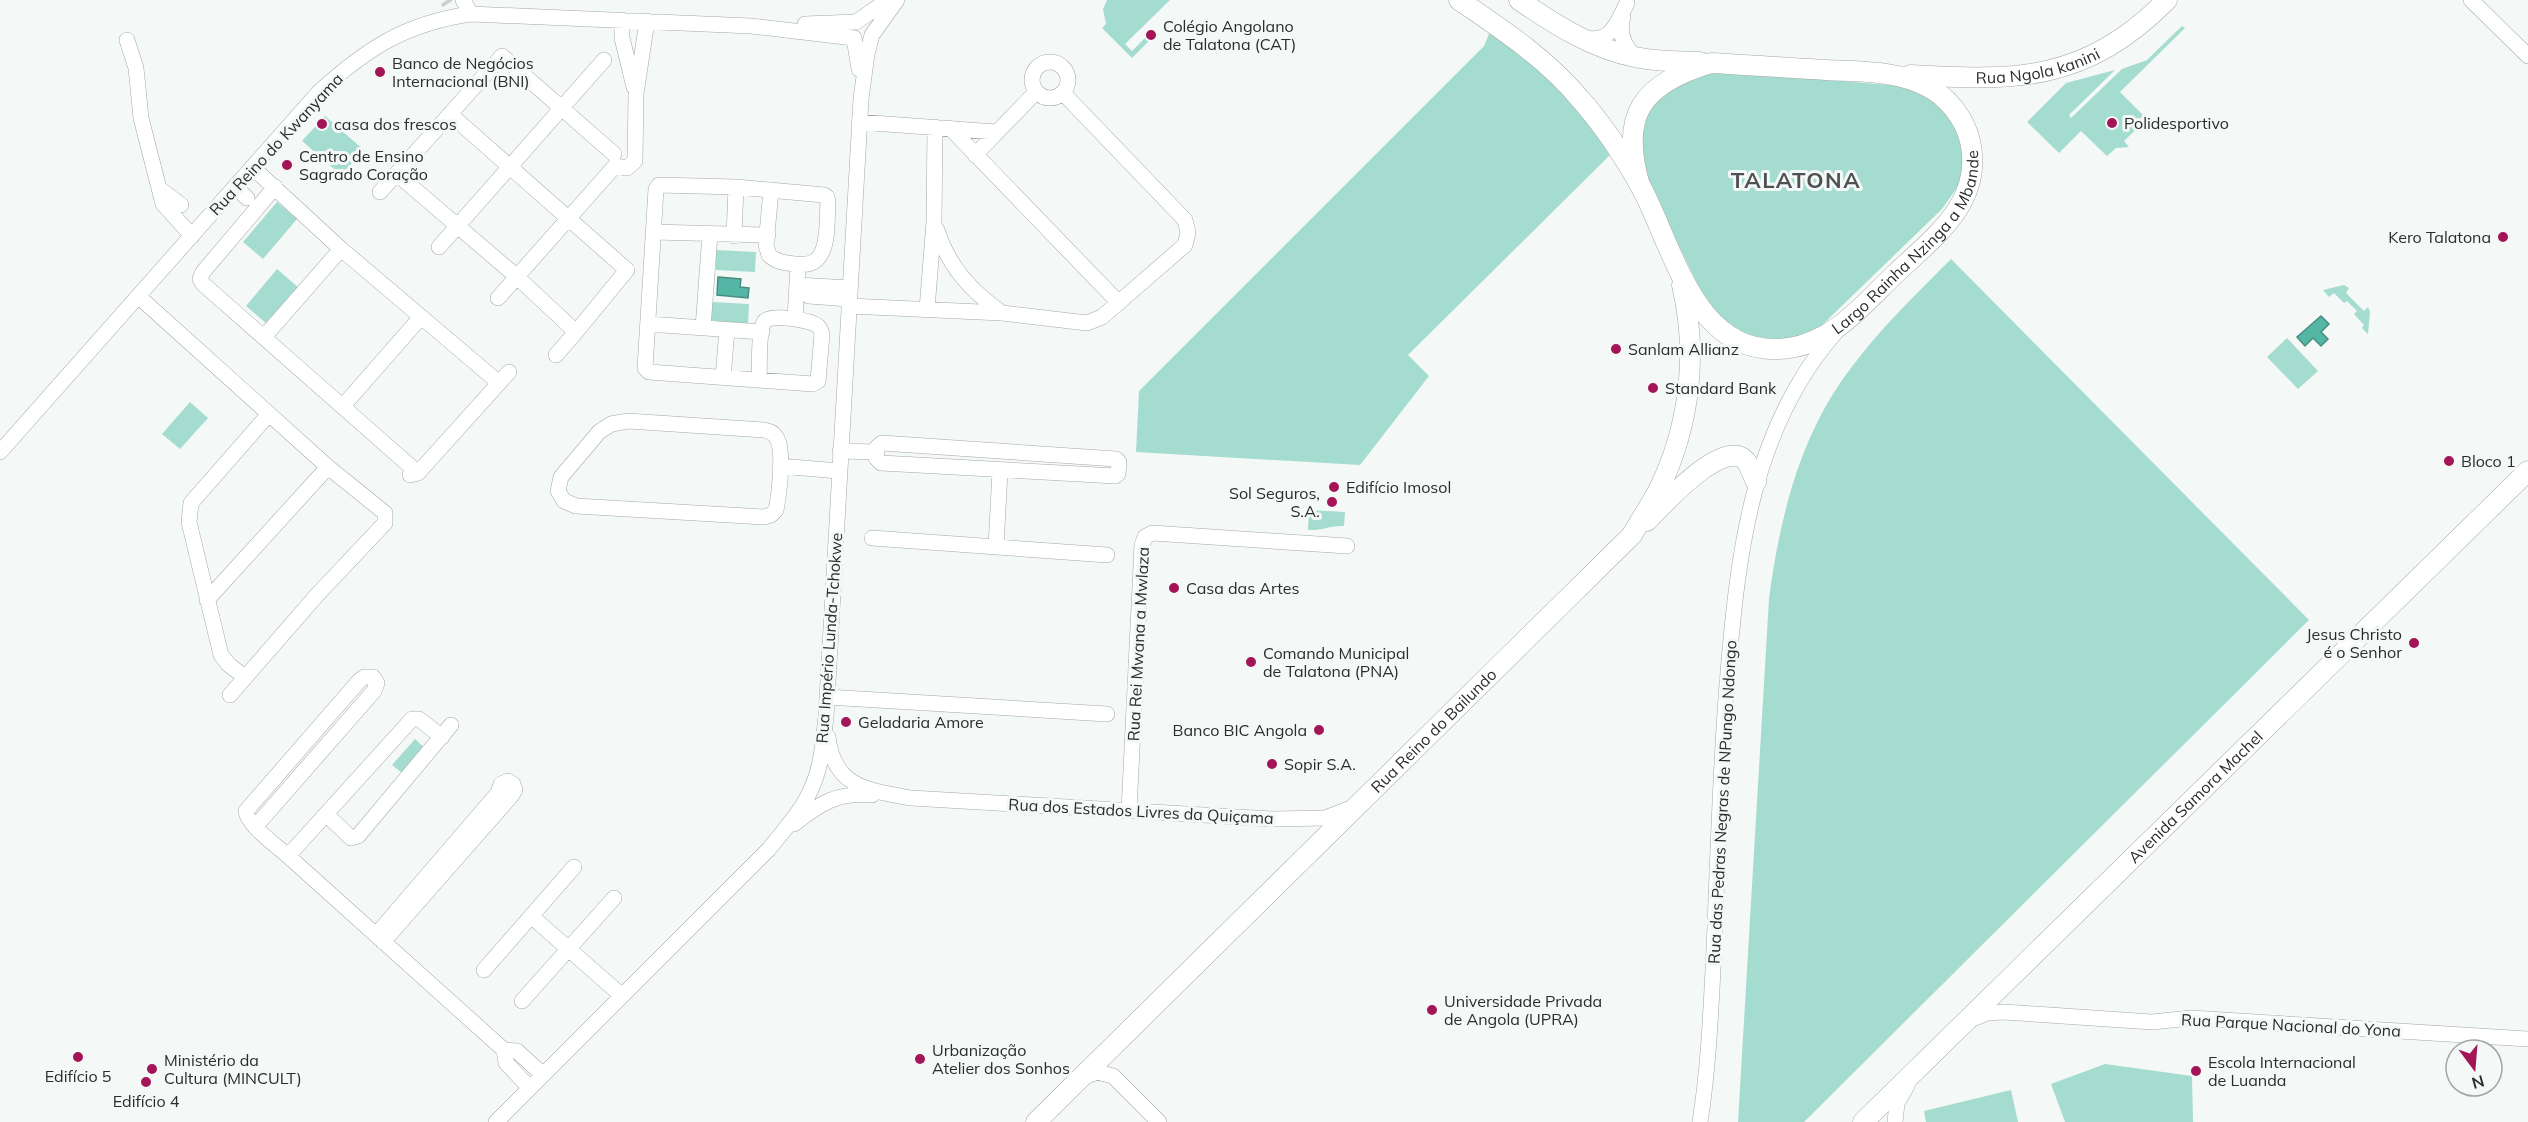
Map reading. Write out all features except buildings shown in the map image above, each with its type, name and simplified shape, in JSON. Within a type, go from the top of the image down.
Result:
[{"type":"main road","points":[[1459,0],[1550,66],[1581,99],[1611,139],[1640,186]]},
{"type":"main road","name":"Rua Ngola kanini","points":[[1890,74],[2000,78],[2040,73],[2074,64],[2110,46],[2167,0]]},
{"type":"main road","points":[[1506,32],[1516,32],[1526,26],[1528,18],[1522,2]]},
{"type":"main road","points":[[1522,2],[1579,37],[1608,50],[1637,58],[1712,63]]},
{"type":"main road","name":"Largo Rainha Nzinga a Mbande","points":[[1712,63],[1890,74],[1928,87],[1949,103],[1967,127],[1974,158],[1971,181],[1961,205],[1945,225],[1841,327],[1792,348],[1775,350],[1730,338],[1708,319],[1677,268],[1640,186],[1631,139],[1642,106],[1660,84],[1689,70],[1712,63]]},
{"type":"main road","name":"Rua Reino do Bailundo","points":[[1036,1122],[1632,535],[1659,487],[1678,439],[1685,410],[1691,347],[1688,314],[1677,268]]},
{"type":"main road","points":[[1632,535],[1702,469],[1726,456],[1737,456],[1746,460],[1756,482]]},
{"type":"main road","name":"Avenida Samora Machel","points":[[1863,1122],[2528,471]]},
{"type":"street","points":[[856,22],[887,0]]},
{"type":"street","name":"Rua Império Lunda-Tchokwe","points":[[496,1122],[769,849],[812,787],[821,759],[826,717],[861,99],[872,35],[897,0]]},
{"type":"street","points":[[2471,0],[2528,56]]},
{"type":"street","points":[[2490,0],[2493,23]]},
{"type":"street","points":[[1579,37],[1595,40],[1608,35],[1615,27],[1627,1]]},
{"type":"street","points":[[1627,1],[1621,32],[1629,51],[1637,58]]},
{"type":"street","name":"Rua Reino do Kwanyama","points":[[0,452],[319,92],[349,64],[391,38],[460,8],[622,20],[751,26],[854,38]]},
{"type":"street","points":[[622,20],[622,38],[636,94]]},
{"type":"street","points":[[498,298],[625,154],[647,21]]},
{"type":"street","name":"Rua Império Lunda-Tchokwe","points":[[856,22],[852,29],[858,54],[861,99]]},
{"type":"street","points":[[854,38],[862,42],[872,35],[872,27],[867,22],[856,22]]},
{"type":"street","name":"Rua Reino do Kwanyama","points":[[751,26],[856,22]]},
{"type":"street","points":[[622,38],[645,39]]},
{"type":"street","points":[[127,40],[136,68],[141,118],[163,204],[192,236]]},
{"type":"street","points":[[380,192],[398,175],[502,56],[561,109],[625,154]]},
{"type":"street","points":[[439,247],[604,60]]},
{"type":"street","points":[[1050,61],[1066,69],[1068,84],[1063,93],[1051,99],[1036,92],[1032,87],[1032,74],[1035,68],[1050,61]]},
{"type":"street","points":[[975,155],[1036,92]]},
{"type":"street","points":[[797,290],[927,309],[1002,312],[1087,322],[1102,317],[1185,244],[1188,233],[1185,220],[1063,93]]},
{"type":"street","points":[[451,115],[627,270],[556,355]]},
{"type":"street","points":[[859,122],[996,132]]},
{"type":"street","points":[[942,128],[975,155],[1119,303]]},
{"type":"street","points":[[927,309],[942,128]]},
{"type":"street","points":[[250,170],[268,188],[421,317],[504,377],[414,474],[343,406],[200,279],[200,275],[252,203],[268,188]]},
{"type":"street","points":[[398,175],[516,276],[576,332]]},
{"type":"street","points":[[759,379],[764,322],[771,318],[795,319],[819,327],[822,334],[818,381],[813,384],[646,371],[656,189],[659,185],[736,187],[771,190],[827,197],[822,254],[816,262],[810,265],[798,265],[777,261],[769,255],[766,250],[771,190]]},
{"type":"street","points":[[235,187],[252,203]]},
{"type":"street","points":[[734,236],[736,187]]},
{"type":"street","points":[[160,189],[202,224]]},
{"type":"street","points":[[934,222],[943,248],[953,267],[977,294],[1002,312]]},
{"type":"street","points":[[654,232],[734,236],[768,235]]},
{"type":"street","points":[[703,328],[710,234]]},
{"type":"street","points":[[264,337],[341,249]]},
{"type":"street","points":[[795,319],[798,265]]},
{"type":"street","points":[[138,296],[328,466],[385,513],[385,523],[317,596],[230,696]]},
{"type":"street","points":[[343,406],[421,317]]},
{"type":"street","points":[[648,324],[762,332]]},
{"type":"street","name":"Rua das Pedras Negras de NPungo Ndongo","points":[[1700,1122],[1710,1032],[1722,750],[1734,602],[1743,535],[1756,482],[1782,412],[1820,350],[1841,327]]},
{"type":"street","points":[[723,377],[726,330]]},
{"type":"street","points":[[245,677],[229,665],[221,654],[189,522],[191,503],[269,414]]},
{"type":"street","points":[[628,421],[769,431],[779,442],[780,466],[777,506],[774,513],[768,517],[576,506],[564,501],[558,491],[561,477],[599,432],[611,424],[628,421]]},
{"type":"street","points":[[882,443],[1116,459],[1119,462],[1118,474],[1115,476],[881,463],[877,461],[877,452],[879,444],[882,443]]},
{"type":"street","points":[[840,451],[877,452]]},
{"type":"street","points":[[207,600],[328,466]]},
{"type":"street","points":[[780,466],[839,471]]},
{"type":"street","points":[[996,547],[1000,471]]},
{"type":"street","name":"Rua Rei Mwana a Mwlaza","points":[[1129,811],[1142,545],[1145,537],[1152,533],[1347,546]]},
{"type":"street","points":[[872,538],[1107,555]]},
{"type":"street","points":[[255,827],[374,691],[376,683],[373,677],[364,677],[359,681],[246,811],[247,818],[255,827],[504,1050],[517,1051],[542,1074]]},
{"type":"street","points":[[827,697],[1107,714]]},
{"type":"street","name":"Rua dos Estados Livres da Quiçama","points":[[826,717],[829,747],[835,765],[845,778],[869,790],[911,798]]},
{"type":"street","points":[[288,856],[326,814],[412,719],[419,719],[447,731],[354,838],[351,838],[326,814]]},
{"type":"street","points":[[508,782],[513,784],[515,788],[512,795],[380,939],[498,793],[501,784],[508,782]]},
{"type":"street","name":"Rua dos Estados Livres da Quiçama","points":[[769,849],[793,825],[827,800],[848,795],[1312,820],[1338,814],[1365,798]]},
{"type":"street","points":[[484,970],[574,867]]},
{"type":"street","points":[[522,1001],[614,898]]},
{"type":"street","points":[[531,916],[621,995]]},
{"type":"street","points":[[2011,978],[2005,990],[2003,1002],[2011,1010],[2019,1013]]},
{"type":"street","name":"Rua Parque Nacional do Yona","points":[[1962,1025],[1987,1014],[2019,1013],[2152,1022],[2191,1018],[2528,1039]]},
{"type":"street","points":[[504,1050],[506,1063],[529,1087]]},
{"type":"street","points":[[1894,1122],[1897,1103],[1917,1069]]},
{"type":"street","points":[[1079,1080],[1097,1072],[1113,1076],[1160,1122]]},
{"type":"shaded area","points":[[1107,0],[1170,0],[1125,44],[1132,51],[1149,34],[1153,37],[1132,58],[1102,28],[1106,24],[1103,9]]},
{"type":"shaded area","points":[[2182,26],[2185,28],[2120,92],[2147,119],[2124,141],[2129,147],[2116,148],[2107,156],[2081,131],[2059,153],[2027,122],[2066,83],[2115,70],[2069,115],[2071,118],[2122,69],[2147,60]]},
{"type":"shaded area","points":[[1494,30],[1549,74],[1614,151],[1408,355],[1429,376],[1360,465],[1136,452],[1139,391],[1484,46],[1489,34]]},
{"type":"shaded area","points":[[1710,70],[1901,86],[1926,93],[1956,123],[1964,157],[1961,182],[1942,209],[1817,330],[1796,340],[1767,341],[1743,334],[1720,321],[1704,298],[1640,164],[1639,129],[1650,104],[1676,83]]},
{"type":"shaded area","points":[[325,116],[364,150],[341,175],[302,141]]},
{"type":"shaded area","points":[[277,202],[297,219],[263,259],[243,242]]},
{"type":"shaded area","points":[[716,250],[756,252],[755,272],[716,270]]},
{"type":"shaded area","points":[[1951,259],[2309,620],[1804,1122],[1738,1122],[1769,599],[1779,536],[1796,475],[1807,446],[1836,390],[1877,336]]},
{"type":"shaded area","points":[[277,269],[299,288],[267,324],[246,306]]},
{"type":"shaded area","points":[[718,277],[741,279],[740,287],[749,288],[748,298],[717,295]]},
{"type":"shaded area","points":[[2344,285],[2349,288],[2346,293],[2364,311],[2368,307],[2370,312],[2368,334],[2362,328],[2364,325],[2354,314],[2357,311],[2347,301],[2344,303],[2334,293],[2329,297],[2323,290]]},
{"type":"shaded area","points":[[712,302],[749,304],[748,325],[711,322]]},
{"type":"shaded area","points":[[2321,316],[2329,324],[2321,332],[2328,339],[2321,346],[2313,338],[2305,346],[2297,337]]},
{"type":"shaded area","points":[[2287,338],[2318,371],[2298,389],[2267,357]]},
{"type":"shaded area","points":[[190,402],[208,418],[180,449],[162,434]]},
{"type":"shaded area","points":[[1309,510],[1345,512],[1344,526],[1308,530]]},
{"type":"shaded area","points":[[415,739],[428,751],[406,776],[392,765]]},
{"type":"shaded area","points":[[2105,1064],[2192,1076],[2193,1122],[2065,1122],[2051,1084]]},
{"type":"shaded area","points":[[2011,1090],[2018,1122],[1926,1122],[1924,1111]]},
{"type":"place","name":"Colégio Angolano de Talatona (CAT)","points":[[1151,35]]},
{"type":"place","name":"Banco de Negócios Internacional (BNI)","points":[[380,72]]},
{"type":"place","name":"Polidesportivo","points":[[2112,123]]},
{"type":"place","name":"casa dos frescos","points":[[322,124]]},
{"type":"place","name":"Centro de Ensino Sagrado Coração","points":[[287,165]]},
{"type":"place","name":"Kero Talatona","points":[[2503,237]]},
{"type":"place","name":"Sanlam Allianz","points":[[1616,349]]},
{"type":"place","name":"Standard Bank","points":[[1653,388]]},
{"type":"place","name":"Bloco 1","points":[[2449,461]]},
{"type":"place","name":"Edifício Imosol","points":[[1334,487]]},
{"type":"place","name":"Sol Seguros, S.A.","points":[[1332,502]]},
{"type":"place","name":"Casa das Artes","points":[[1174,588]]},
{"type":"place","name":"Jesus Christo é o Senhor","points":[[2414,643]]},
{"type":"place","name":"Comando Municipal de Talatona (PNA)","points":[[1251,662]]},
{"type":"place","name":"Geladaria Amore","points":[[846,722]]},
{"type":"place","name":"Banco BIC Angola","points":[[1319,730]]},
{"type":"place","name":"Sopir S.A.","points":[[1272,764]]},
{"type":"place","name":"Universidade Privada de Angola (UPRA)","points":[[1432,1010]]},
{"type":"place","name":"Edifício 5","points":[[78,1057]]},
{"type":"place","name":"Urbanização Atelier dos Sonhos","points":[[920,1059]]},
{"type":"place","name":"Ministério da Cultura (MINCULT)","points":[[152,1069]]},
{"type":"place","name":"Escola Internacional de Luanda","points":[[2196,1071]]},
{"type":"place","name":"Edifício 4","points":[[146,1082]]},
{"type":"district","name":"TALATONA","points":[[1796,180]]}]
